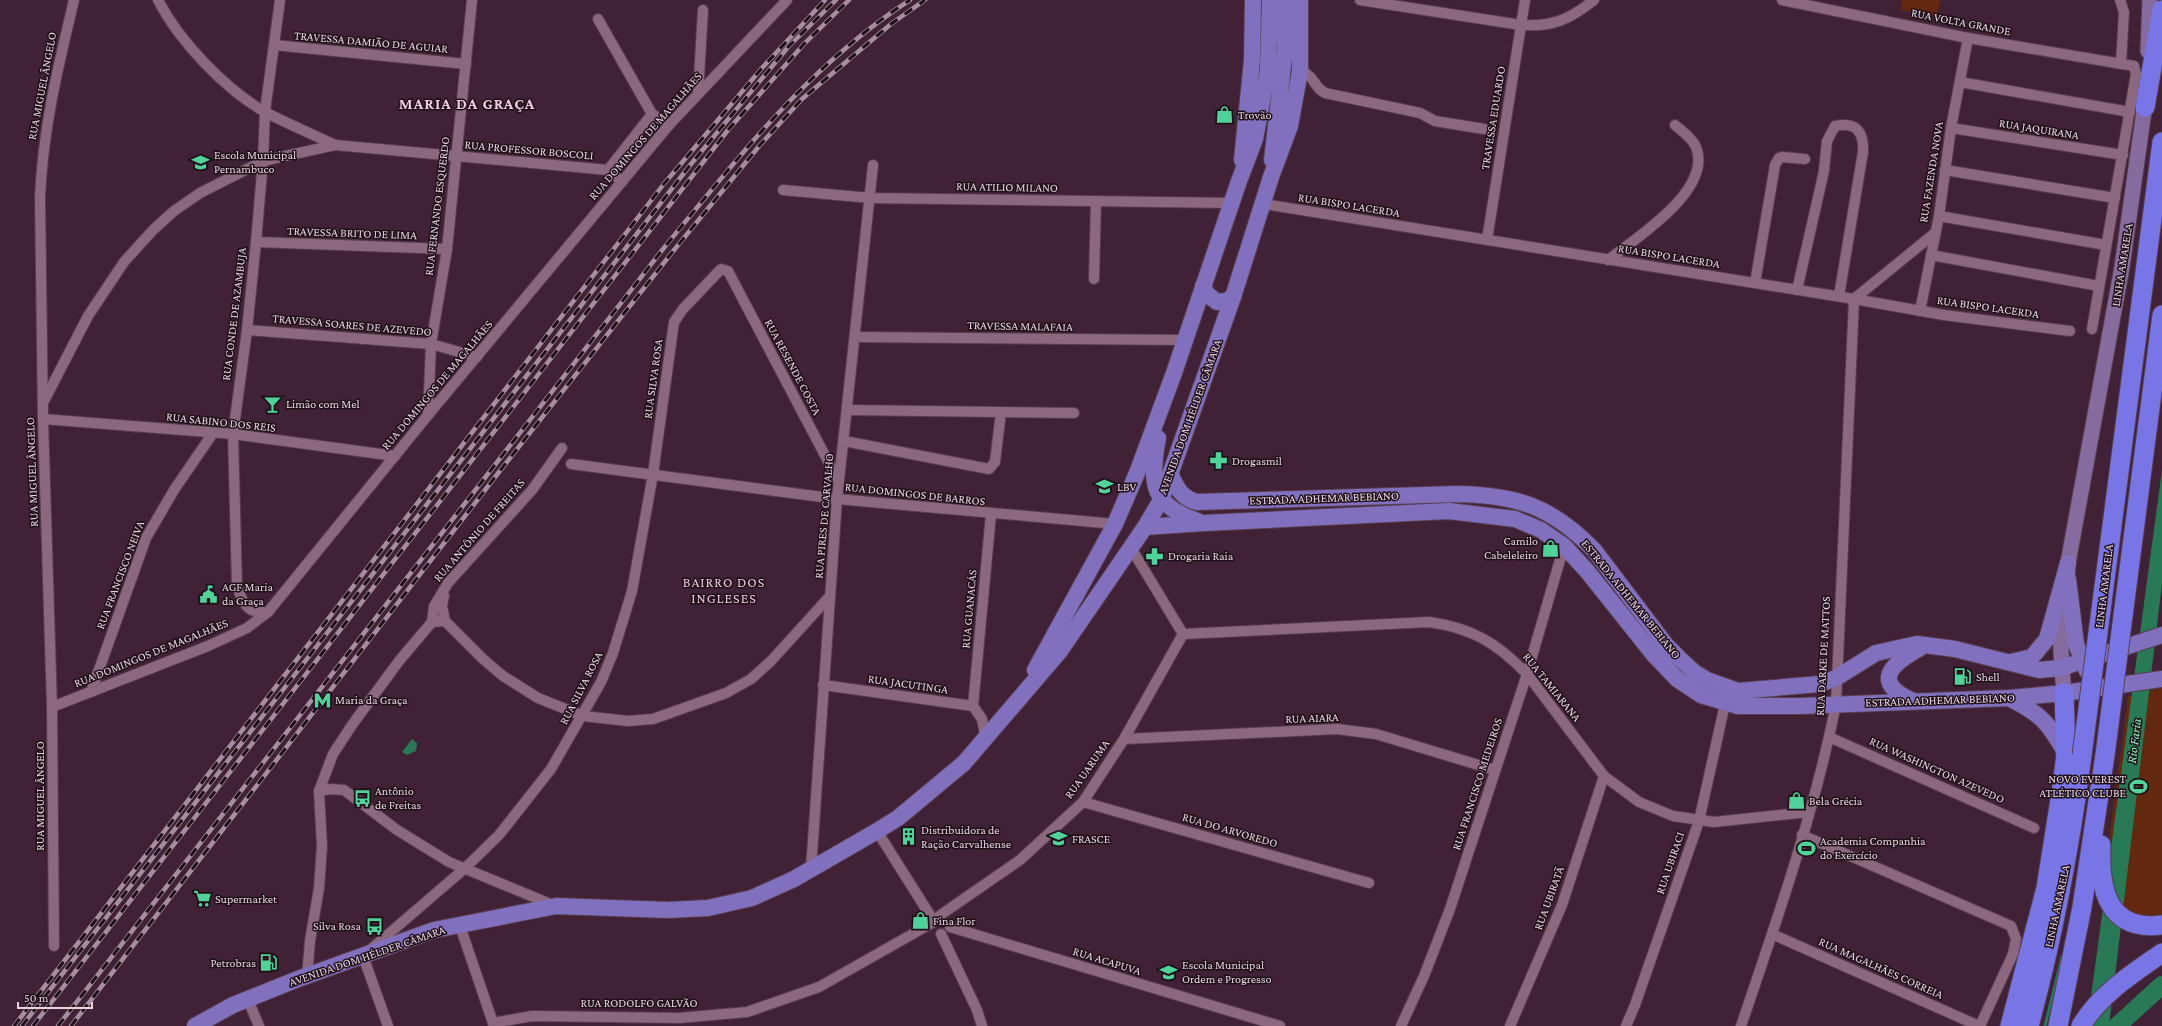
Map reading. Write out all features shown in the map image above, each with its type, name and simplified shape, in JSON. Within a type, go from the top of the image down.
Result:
[{"type":"highway","points":[[2138,109],[2162,10]]},
{"type":"highway","name":"LINHA AMARELA","points":[[2029,1026],[2043,973],[2070,841],[2074,755],[2100,610],[2162,142]]},
{"type":"highway","name":"LINHA AMARELA","points":[[2058,1026],[2082,907],[2105,755],[2162,315]]},
{"type":"highway","points":[[2010,1026],[2046,888],[2074,755],[2064,693]]},
{"type":"highway","points":[[2096,810],[2101,839],[2100,865],[2103,890],[2110,905],[2125,918],[2138,924],[2162,925]]},
{"type":"highway","points":[[2081,1026],[2096,1006],[2126,979],[2162,953]]},
{"type":"main road","name":"AVENIDA DOM HÉLDER CÂMARA","points":[[1239,181],[1254,37],[1253,0]]},
{"type":"main road","points":[[1270,0],[1277,50]]},
{"type":"main road","points":[[1277,50],[1284,0]]},
{"type":"main road","name":"AVENIDA DOM HÉLDER CÂMARA","points":[[195,1026],[219,1012],[307,976],[434,930],[556,906],[668,910],[708,908],[752,898],[776,888],[877,831],[940,785],[964,763],[1060,651],[1145,528],[1161,500],[1233,297],[1264,204],[1271,177],[1290,126],[1300,71],[1300,0]]},
{"type":"main road","name":"LINHA AMARELA","points":[[2064,693],[2061,668],[2061,628],[2068,579],[2068,563],[2122,267],[2150,0]]},
{"type":"main road","name":"AVENIDA DOM HÉLDER CÂMARA","points":[[1024,692],[1115,524],[1137,473],[1174,373],[1239,181],[1256,139],[1265,91],[1277,50]]},
{"type":"main road","name":"AVENIDA DOM HÉLDER CÂMARA","points":[[1271,177],[1277,50]]},
{"type":"main road","points":[[1203,286],[1207,294],[1217,302],[1226,301],[1233,297]]},
{"type":"main road","points":[[1174,373],[1154,456],[1155,480],[1161,500],[1180,515],[1204,523]]},
{"type":"main road","name":"ESTRADA ADHEMAR BEBIANO","points":[[1171,475],[1181,494],[1187,499],[1197,502],[1457,494],[1482,494],[1522,501],[1557,518],[1583,539],[1594,550],[1666,645],[1694,672],[1708,680],[1738,691],[1802,687],[1820,684],[1836,678],[1876,653],[1917,644],[1955,649],[2005,663],[2039,670],[2061,668],[2160,636]]},
{"type":"main road","name":"ESTRADA ADHEMAR BEBIANO","points":[[1145,528],[1204,523],[1455,511],[1515,519],[1541,530],[1564,546],[1587,571],[1666,669],[1689,688],[1701,695],[1726,704],[1753,707],[2009,698],[2098,689],[2157,680]]},
{"type":"main road","points":[[2005,663],[2032,657],[2047,639],[2068,563]]},
{"type":"main road","points":[[2068,579],[2076,644],[2082,662],[2098,689]]},
{"type":"main road","points":[[1916,702],[1894,690],[1890,683],[1891,670],[1906,656],[1926,644]]},
{"type":"main road","points":[[2009,698],[2026,706],[2047,723],[2074,755]]},
{"type":"street","name":"RUA MIGUEL ÂNGELO","points":[[54,946],[52,707],[43,419],[40,197],[41,161],[49,107],[74,0]]},
{"type":"street","name":"RUA PROFESSOR BOSCOLI","points":[[158,0],[167,17],[189,45],[222,79],[242,96],[265,112],[335,145]]},
{"type":"street","name":"RUA CONDE DE AZAMBUJA","points":[[268,612],[258,613],[250,610],[245,605],[237,586],[233,434],[247,330],[256,242],[263,162],[265,112],[280,0]]},
{"type":"street","name":"RUA FERNANDO ESQUERDO","points":[[428,414],[431,344],[447,249],[472,0]]},
{"type":"street","name":"RUA DOMINGOS DE MAGALHÃES","points":[[52,707],[221,640],[258,622],[268,612],[428,414],[669,125],[787,0]]},
{"type":"street","points":[[1360,0],[1521,26],[1553,24],[1568,18],[1594,0]]},
{"type":"street","name":"TRAVESSA EDUARDO","points":[[1487,240],[1525,0]]},
{"type":"street","name":"RUA VOLTA GRANDE","points":[[1782,0],[1968,38],[2121,64],[2135,68],[2138,109]]},
{"type":"street","points":[[2120,0],[2124,12],[2121,64]]},
{"type":"street","points":[[698,94],[703,10]]},
{"type":"street","points":[[598,19],[652,114],[669,125]]},
{"type":"street","name":"RUA FAZENDA NOVA","points":[[1920,311],[1939,216],[1951,128],[1968,38]]},
{"type":"street","name":"TRAVESSA DAMIÃO DE AGUIAR","points":[[274,45],[466,64]]},
{"type":"street","points":[[1300,71],[1310,75],[1318,88],[1325,93],[1420,113],[1435,121],[1484,129]]},
{"type":"street","points":[[1960,82],[2138,109],[2122,156],[2092,329]]},
{"type":"street","points":[[608,170],[652,114]]},
{"type":"street","points":[[1797,290],[1824,171],[1827,141],[1835,126],[1846,124],[1858,130],[1863,139],[1863,152],[1839,296]]},
{"type":"street","points":[[1608,260],[1672,210],[1684,196],[1693,180],[1698,163],[1696,148],[1691,139],[1675,125]]},
{"type":"street","name":"RUA JAQUIRANA","points":[[1951,128],[2122,156]]},
{"type":"street","name":"RUA PROFESSOR BOSCOLI","points":[[43,402],[88,316],[124,262],[174,211],[200,193],[263,162],[335,145],[608,170],[622,182]]},
{"type":"street","points":[[1755,283],[1775,165],[1779,158],[1782,157],[1805,159]]},
{"type":"street","name":"RUA PIRES DE CARVALHO","points":[[811,869],[837,499],[856,337],[873,166]]},
{"type":"street","points":[[1945,170],[2114,198]]},
{"type":"street","name":"RUA ATILIO MILANO","points":[[783,190],[870,198],[1232,203]]},
{"type":"street","points":[[1094,279],[1096,201]]},
{"type":"street","name":"RUA BISPO LACERDA","points":[[1264,204],[1839,296],[1920,311],[2070,331]]},
{"type":"street","points":[[1939,216],[2106,245]]},
{"type":"street","points":[[1854,299],[1935,233]]},
{"type":"street","name":"TRAVESSA BRITO DE LIMA","points":[[256,242],[447,249]]},
{"type":"street","points":[[1931,255],[2099,286]]},
{"type":"street","name":"RUA RESENDE COSTA","points":[[683,309],[721,269],[728,271],[839,482]]},
{"type":"street","name":"RUA DARKE DE MATTOS","points":[[1741,1026],[1772,934],[1809,812],[1830,737],[1836,704],[1854,299]]},
{"type":"street","name":"RUA SILVA ROSA","points":[[363,956],[464,869],[499,835],[551,769],[583,716],[601,682],[613,653],[632,591],[653,474],[674,322],[683,309]]},
{"type":"street","name":"TRAVESSA SOARES DE AZEVEDO","points":[[247,330],[431,344],[477,357]]},
{"type":"street","name":"TRAVESSA MALAFAIA","points":[[856,337],[1185,340]]},
{"type":"street","points":[[847,410],[1074,413]]},
{"type":"street","points":[[844,440],[988,469],[995,462],[1001,412]]},
{"type":"street","name":"RUA SABINO DOS REIS","points":[[43,419],[233,434],[395,456]]},
{"type":"street","name":"RUA FRANCISCO NEIVA","points":[[91,692],[146,538],[174,490],[213,433]]},
{"type":"street","name":"RUA ANTÔNIO DE FREITAS","points":[[319,791],[333,754],[346,733],[399,661],[432,622],[434,606],[448,583],[532,490],[562,448]]},
{"type":"street","name":"RUA DOMINGOS DE BARROS","points":[[571,464],[837,499],[1115,524]]},
{"type":"street","name":"RUA GUANACÁS","points":[[973,706],[991,514]]},
{"type":"street","name":"RUA FRANCISCO MEDEIROS","points":[[1401,1026],[1424,976],[1450,910],[1495,770],[1528,674],[1564,546]]},
{"type":"street","points":[[1131,548],[1183,634]]},
{"type":"street","points":[[448,583],[442,606],[445,621],[483,660],[503,676],[538,698],[583,716],[628,720],[653,719],[726,694],[751,679],[771,661],[830,596]]},
{"type":"street","points":[[432,622],[445,621]]},
{"type":"street","name":"RUA TAMIARANA","points":[[1183,634],[1429,622],[1451,625],[1479,635],[1497,646],[1528,674],[1604,776],[1640,802],[1673,816],[1699,820],[1728,821],[1809,812]]},
{"type":"street","name":"RUA UARUMA","points":[[934,920],[1020,860],[1083,802],[1124,739],[1183,634]]},
{"type":"street","name":"RUA JACUTINGA","points":[[823,685],[973,706]]},
{"type":"street","name":"RUA UBIRACI","points":[[1626,1026],[1638,997],[1699,820],[1726,704]]},
{"type":"street","points":[[973,706],[982,719],[986,739]]},
{"type":"street","points":[[982,719],[1000,722]]},
{"type":"street","name":"RUA AIARA","points":[[1124,739],[1337,729],[1376,734],[1495,770]]},
{"type":"street","name":"RUA WASHINGTON AZEVEDO","points":[[1830,737],[2034,828]]},
{"type":"street","name":"RUA UBIRATÃ","points":[[1510,1026],[1562,905],[1604,776]]},
{"type":"street","points":[[307,976],[320,874],[322,846],[319,791],[331,789],[344,790],[426,849],[464,869],[556,906]]},
{"type":"street","name":"RUA DO ARVOREDO","points":[[1083,802],[1370,883]]},
{"type":"street","points":[[877,831],[934,920],[933,930],[941,934],[977,1010],[982,1026]]},
{"type":"street","points":[[1802,835],[2007,923],[2014,931],[2016,945],[1980,1026]]},
{"type":"street","points":[[934,920],[945,916],[949,919],[950,927],[946,933],[941,934]]},
{"type":"street","name":"RUA RODOLFO GALVÃO","points":[[494,1025],[532,1016],[679,1018],[747,1012],[819,987],[934,920]]},
{"type":"street","points":[[460,926],[494,1025]]},
{"type":"street","name":"RUA ACAPUVA","points":[[950,927],[1280,1026]]},
{"type":"street","name":"RUA MAGALHÃES CORREIA","points":[[1772,934],[1980,1026]]},
{"type":"street","points":[[363,956],[388,1026]]},
{"type":"street","points":[[248,1000],[259,1026]]},
{"type":"shaded area","points":[[1902,0],[1940,0],[1937,16],[1900,10]]},
{"type":"shaded area","name":"NOVO EVEREST ATLÉTICO CLUBE","points":[[2162,688],[2162,920],[2125,913],[2104,876],[2128,696]]},
{"type":"water","name":"Rio Faria","points":[[2162,470],[2162,584],[2109,1026],[2087,1026]]},
{"type":"water","points":[[412,739],[417,743],[416,751],[407,755],[402,752]]},
{"type":"waterway","points":[[2045,1026],[2062,957]]},
{"type":"waterway","points":[[2117,1026],[2162,985]]},
{"type":"railway","points":[[14,1026],[663,185],[762,68],[825,0]]},
{"type":"railway","points":[[22,1026],[691,164],[789,46],[836,0]]},
{"type":"railway","points":[[33,1026],[728,130],[804,44],[849,0]]},
{"type":"railway","points":[[58,1026],[663,249],[747,147],[807,83],[839,54],[873,26],[910,0]]},
{"type":"railway","points":[[71,1026],[499,472],[670,255],[760,145],[802,99],[891,24],[925,0]]},
{"type":"place","name":"Trovão","points":[[1225,115]]},
{"type":"place","name":"Escola Municipal Pernambuco","points":[[201,162]]},
{"type":"place","name":"Limão com Mel","points":[[273,404]]},
{"type":"place","name":"Drogasmil","points":[[1219,461]]},
{"type":"place","name":"LBV","points":[[1104,487]]},
{"type":"place","name":"Camilo Cabeleleiro","points":[[1551,548]]},
{"type":"place","name":"Drogaria Raia","points":[[1155,556]]},
{"type":"place","name":"AGF Maria da Graça","points":[[209,594]]},
{"type":"place","name":"Shell","points":[[1963,677]]},
{"type":"place","name":"Maria da Graça","points":[[322,700]]},
{"type":"place","name":"NOVO EVEREST ATLÉTICO CLUBE","points":[[2139,786]]},
{"type":"place","name":"Antônio de Freitas","points":[[362,798]]},
{"type":"place","name":"Bela Grécia","points":[[1796,801]]},
{"type":"place","name":"Distribuidora de Ração Carvalhense","points":[[908,837]]},
{"type":"place","name":"FRASCE","points":[[1059,839]]},
{"type":"place","name":"Academia Companhia do Exercício","points":[[1807,848]]},
{"type":"place","name":"Supermarket","points":[[202,899]]},
{"type":"place","name":"Fina Flor","points":[[920,921]]},
{"type":"place","name":"Silva Rosa","points":[[374,926]]},
{"type":"place","name":"Petrobras","points":[[269,963]]},
{"type":"place","name":"Escola Municipal Ordem e Progresso","points":[[1169,972]]},
{"type":"district","name":"MARIA DA GRAÇA","points":[[467,103]]},
{"type":"district","name":"BAIRRO DOS INGLESES","points":[[724,590]]}]
